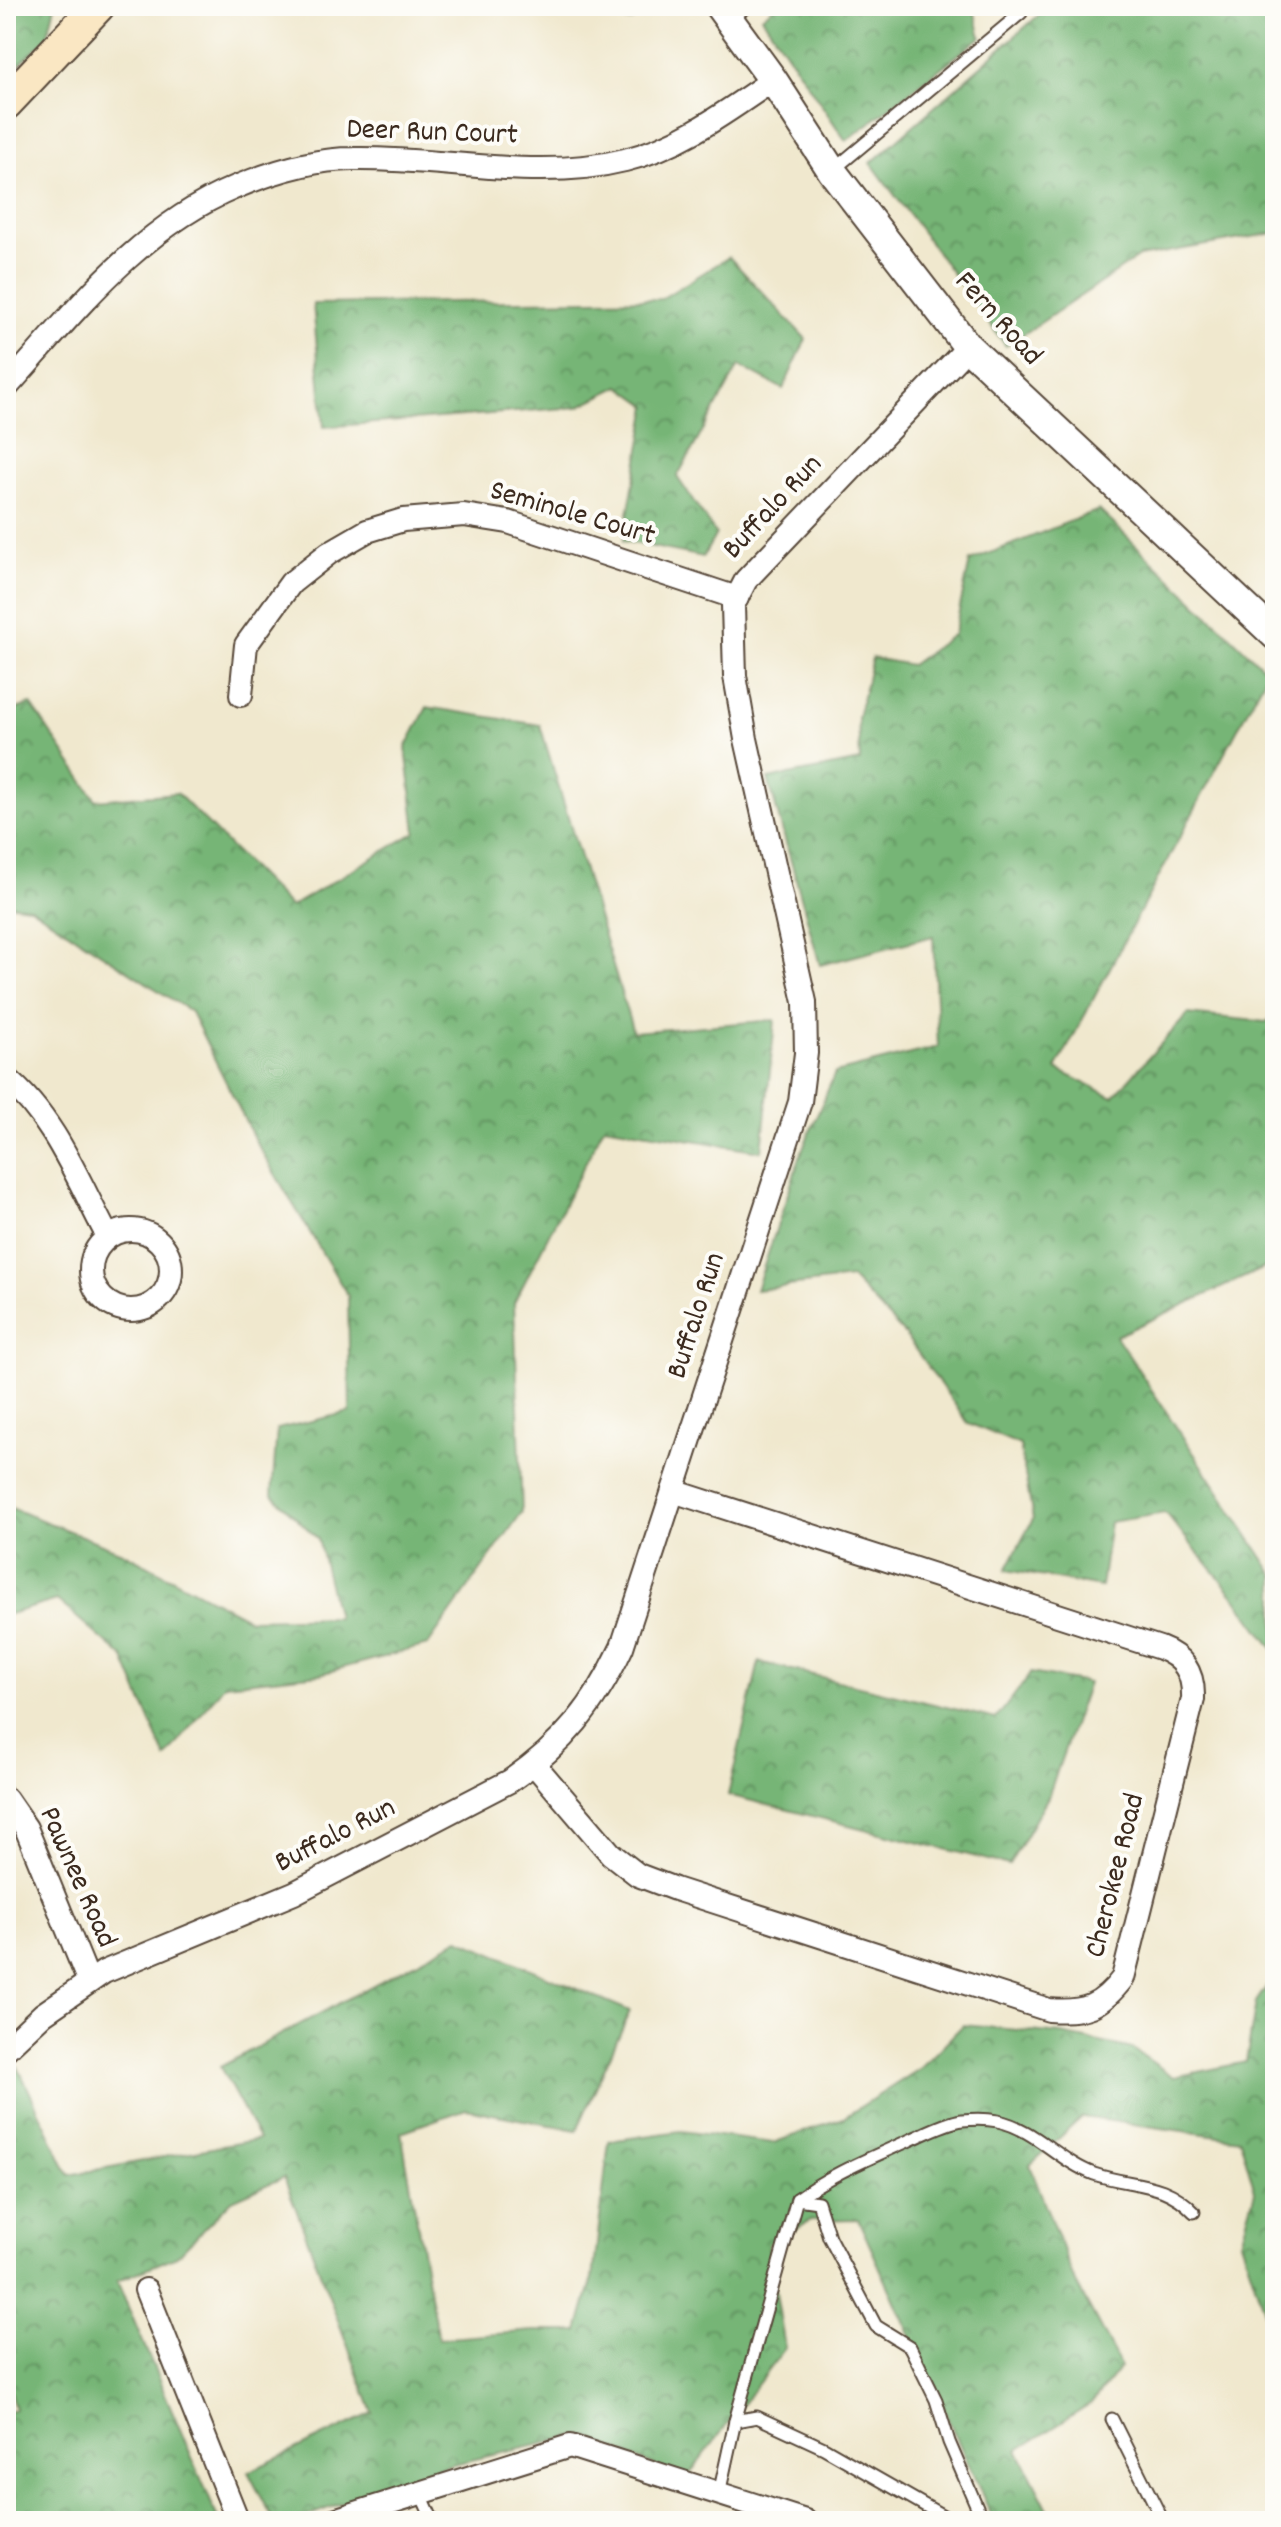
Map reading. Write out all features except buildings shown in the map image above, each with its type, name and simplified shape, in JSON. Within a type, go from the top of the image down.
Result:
[{"type":"main road","points":[[6,103],[98,6]]},
{"type":"street","name":"Fern Road","points":[[732,11],[832,171],[968,347],[1275,635]]},
{"type":"street","name":"Deer Run Court","points":[[6,388],[113,269],[135,249],[200,204],[236,187],[286,170],[352,159],[562,169],[626,160],[685,138],[773,80]]},
{"type":"street","name":"Buffalo Run","points":[[6,2049],[43,2014],[104,1972],[294,1893],[485,1794],[534,1764],[575,1725],[608,1677],[622,1647],[800,1102],[806,1053],[805,1002],[746,739],[735,676],[733,605],[746,580],[968,347]]},
{"type":"street","name":"Seminole Court","points":[[241,695],[246,645],[291,583],[329,553],[367,531],[403,520],[464,515],[508,522],[737,598]]},
{"type":"street","points":[[6,1078],[43,1117],[108,1237]]},
{"type":"street","name":"Cherokee Road","points":[[534,1764],[611,1854],[638,1875],[675,1889],[1049,2010],[1082,2010],[1111,1994],[1123,1978],[1193,1699],[1190,1673],[1183,1661],[1160,1648],[673,1491]]},
{"type":"street","name":"Pawnee Road","points":[[6,1799],[26,1828],[89,1982]]},
{"type":"street","points":[[146,2290],[238,2521]]},
{"type":"street","points":[[331,2521],[570,2446],[805,2521]]},
{"type":"lane","points":[[832,171],[1021,13],[1013,6]]},
{"type":"lane","points":[[719,2494],[735,2421],[797,2199],[837,2172],[961,2120],[999,2121],[1029,2133],[1082,2169],[1106,2178],[1161,2189],[1180,2198],[1194,2212]]},
{"type":"lane","points":[[797,2199],[818,2202],[829,2237],[876,2326],[910,2347],[936,2400],[949,2442],[983,2521]]},
{"type":"lane","points":[[735,2421],[757,2417],[824,2448],[952,2521]]},
{"type":"lane","points":[[1112,2419],[1163,2521]]},
{"type":"lane","points":[[420,2492],[433,2521]]},
{"type":"green space","points":[[6,6],[55,6],[47,38],[6,77]]},
{"type":"green space","points":[[483,6],[650,6],[632,21]]},
{"type":"green space","points":[[775,6],[973,6],[981,37],[846,141],[762,17]]},
{"type":"green space","points":[[1049,6],[1271,6],[1275,12],[1275,233],[1139,257],[1006,346],[871,163]]},
{"type":"green space","points":[[729,257],[806,339],[783,389],[739,366],[677,477],[716,534],[703,557],[623,541],[648,406],[620,386],[578,407],[324,427],[313,304],[661,299]]},
{"type":"green space","points":[[1099,510],[1268,672],[1056,1069],[1113,1097],[1188,1014],[1266,1022],[1275,1016],[1275,1263],[1116,1336],[1275,1576],[1275,1651],[1232,1593],[1165,1513],[1110,1522],[1101,1587],[1006,1570],[1033,1519],[1020,1445],[968,1423],[905,1335],[851,1278],[756,1290],[803,1148],[835,1073],[938,1047],[933,936],[820,965],[768,779],[860,761],[858,718],[872,658],[911,665],[954,634],[970,561]]},
{"type":"green space","points":[[31,704],[96,800],[177,793],[290,907],[416,832],[406,748],[427,707],[540,725],[633,1032],[775,1020],[762,1151],[604,1126],[514,1303],[522,1512],[428,1645],[320,1674],[225,1684],[166,1758],[124,1658],[57,1600],[6,1615],[6,1506],[122,1552],[249,1619],[337,1617],[318,1539],[272,1494],[277,1429],[350,1412],[348,1296],[256,1142],[191,1012],[30,907],[6,904],[6,713]]},
{"type":"green space","points":[[759,1662],[996,1719],[1031,1673],[1088,1683],[1048,1797],[1009,1865],[728,1795]]},
{"type":"green space","points":[[459,1939],[630,2011],[577,2130],[466,2109],[401,2132],[438,2339],[533,2331],[578,2331],[593,2278],[609,2141],[681,2131],[773,2143],[843,2118],[921,2068],[963,2025],[1062,2034],[1133,2049],[1174,2077],[1246,2062],[1256,2002],[1275,1974],[1275,2344],[1241,2241],[1255,2191],[1240,2139],[1082,2117],[1030,2165],[1073,2277],[1121,2367],[1091,2404],[1018,2450],[1054,2521],[994,2521],[858,2219],[811,2220],[768,2244],[785,2348],[686,2479],[582,2435],[436,2468],[294,2521],[274,2521],[248,2472],[373,2413],[284,2177],[232,2200],[177,2256],[117,2281],[219,2521],[6,2521],[6,2413],[15,2409],[6,2378],[6,2057],[16,2063],[69,2175],[259,2139],[220,2067]]}]
